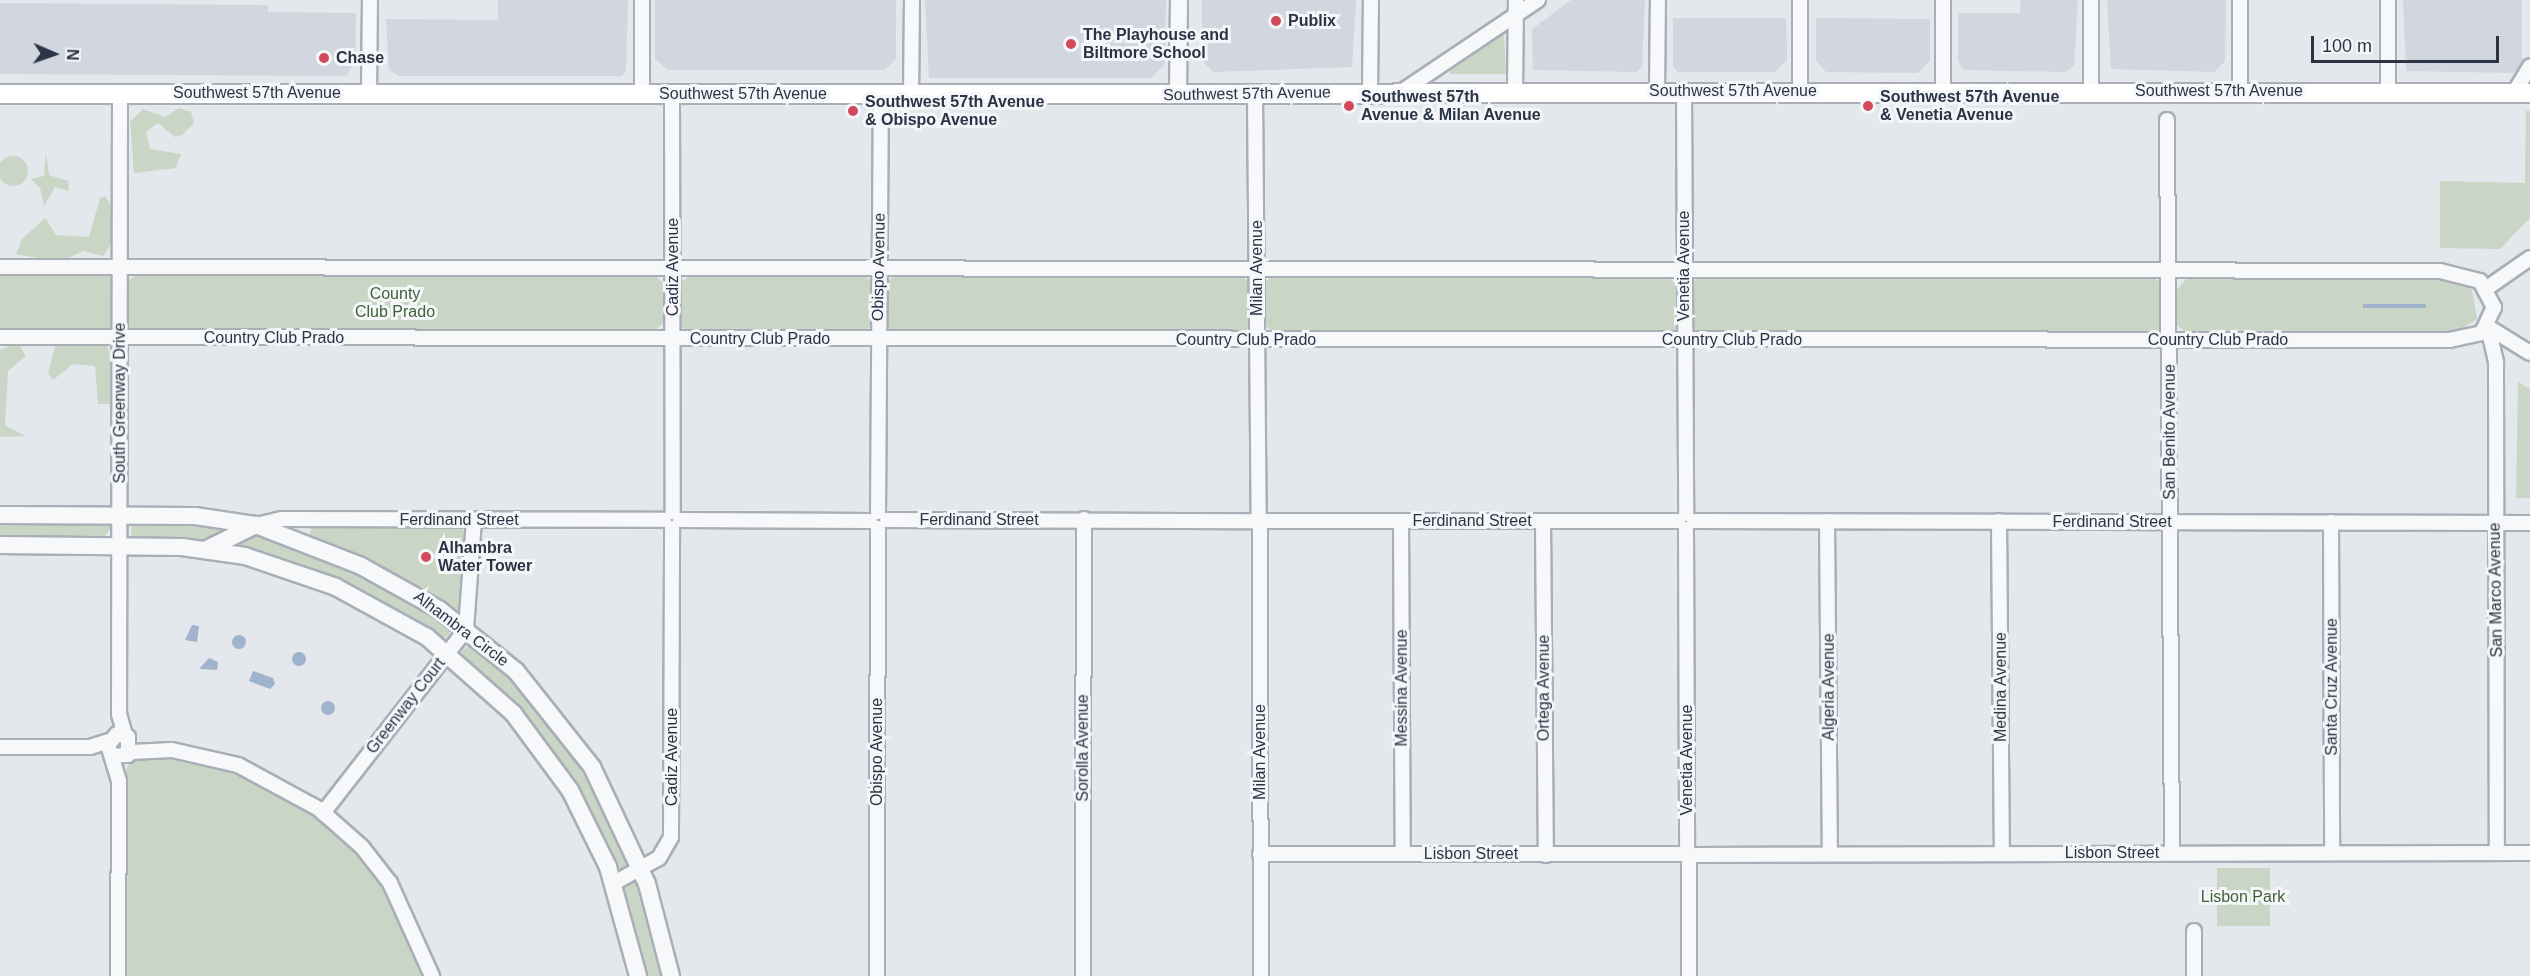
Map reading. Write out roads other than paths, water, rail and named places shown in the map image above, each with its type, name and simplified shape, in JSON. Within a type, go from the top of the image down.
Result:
[{"type":"main road","name":"Southwest 57th Avenue","points":[[0,94],[642,93],[1178,96],[1657,90],[2522,93]]},
{"type":"street","points":[[369,93],[370,0]]},
{"type":"street","points":[[642,0],[642,93]]},
{"type":"street","points":[[911,94],[912,0]]},
{"type":"street","points":[[1178,96],[1179,0]]},
{"type":"street","points":[[1370,92],[1371,0]]},
{"type":"street","points":[[1515,91],[1516,0]]},
{"type":"street","points":[[1401,92],[1538,0]]},
{"type":"street","points":[[1657,90],[1658,0]]},
{"type":"street","points":[[1800,0],[1800,92]]},
{"type":"street","points":[[1943,0],[1943,92]]},
{"type":"street","points":[[2091,0],[2091,91]]},
{"type":"street","points":[[2240,0],[2240,91]]},
{"type":"street","points":[[2388,0],[2388,92]]},
{"type":"street","points":[[2522,93],[2530,66]]},
{"type":"street","name":"Venetia Avenue","points":[[1684,90],[1689,976]]},
{"type":"street","name":"South Greenway Drive","points":[[119,746],[120,93]]},
{"type":"street","name":"Cadiz Avenue","points":[[614,883],[659,858],[671,837],[672,94]]},
{"type":"street","name":"Obispo Avenue","points":[[877,976],[881,94]]},
{"type":"street","name":"Milan Avenue","points":[[1255,95],[1261,976]]},
{"type":"street","name":"San Benito Avenue","points":[[2167,120],[2172,853]]},
{"type":"street","points":[[2487,288],[2530,258]]},
{"type":"street","points":[[0,267],[2440,271],[2474,278],[2487,288],[2494,307],[2488,327],[2530,353]]},
{"type":"street","name":"Country Club Prado","points":[[0,337],[879,340],[2449,340],[2476,336],[2488,327]]},
{"type":"street","name":"San Marco Avenue","points":[[2488,327],[2496,363],[2497,853]]},
{"type":"street","name":"Alhambra Circle","points":[[0,515],[120,514],[256,525],[375,572],[466,629],[516,671],[585,755],[641,868],[671,976]]},
{"type":"street","name":"Ferdinand Street","points":[[256,525],[282,519],[2530,523]]},
{"type":"street","name":"Sorolla Avenue","points":[[1083,976],[1084,519]]},
{"type":"street","points":[[466,629],[474,520]]},
{"type":"street","name":"Algeria Avenue","points":[[1827,520],[1830,854]]},
{"type":"street","name":"Messina Avenue","points":[[1401,521],[1403,854]]},
{"type":"street","name":"Medina Avenue","points":[[1999,521],[2002,853]]},
{"type":"street","name":"Ortega Avenue","points":[[1543,522],[1546,855]]},
{"type":"street","name":"Santa Cruz Avenue","points":[[2331,522],[2332,853]]},
{"type":"street","points":[[207,549],[256,525]]},
{"type":"street","name":"Alhambra Circle","points":[[0,545],[207,549],[259,560],[336,587],[399,619],[448,653],[542,748],[582,811],[614,883],[638,976]]},
{"type":"street","name":"Greenway Court","points":[[323,813],[466,629]]},
{"type":"street","points":[[118,976],[119,746]]},
{"type":"street","points":[[0,747],[150,748],[249,769],[323,813],[362,847],[390,883],[432,976]]},
{"type":"street","name":"Lisbon Street","points":[[1260,854],[2530,853]]},
{"type":"street","points":[[2194,931],[2194,976]]},
{"type":"water","points":[[2363,304],[2426,304],[2426,308],[2363,308]]},
{"type":"water","points":[[192,625],[199,626],[197,642],[185,640]]},
{"type":"water","points":[[239,635],[244,637],[246,642],[244,647],[239,649],[234,647],[232,642],[234,637]]},
{"type":"water","points":[[296,652],[302,652],[306,659],[302,666],[296,666],[292,662],[292,656]]},
{"type":"water","points":[[209,658],[218,662],[217,670],[199,669]]},
{"type":"water","points":[[253,671],[273,678],[275,684],[270,689],[249,681]]},
{"type":"water","points":[[328,701],[333,703],[335,708],[333,713],[328,715],[323,713],[321,708],[323,703]]},
{"type":"place","name":"Publix","points":[[1276,21]]},
{"type":"place","name":"The Playhouse and Biltmore School","points":[[1071,44]]},
{"type":"place","name":"Chase","points":[[324,58]]},
{"type":"place","name":"Southwest 57th Avenue & Milan Avenue","points":[[1349,106]]},
{"type":"place","name":"Southwest 57th Avenue & Venetia Avenue","points":[[1868,106]]},
{"type":"place","name":"Southwest 57th Avenue & Obispo Avenue","points":[[853,111]]},
{"type":"place","name":"Alhambra Water Tower","points":[[426,557]]},
{"type":"park label","name":"County Club Prado","points":[[395,303]]},
{"type":"park label","name":"Lisbon Park","points":[[2243,897]]}]
